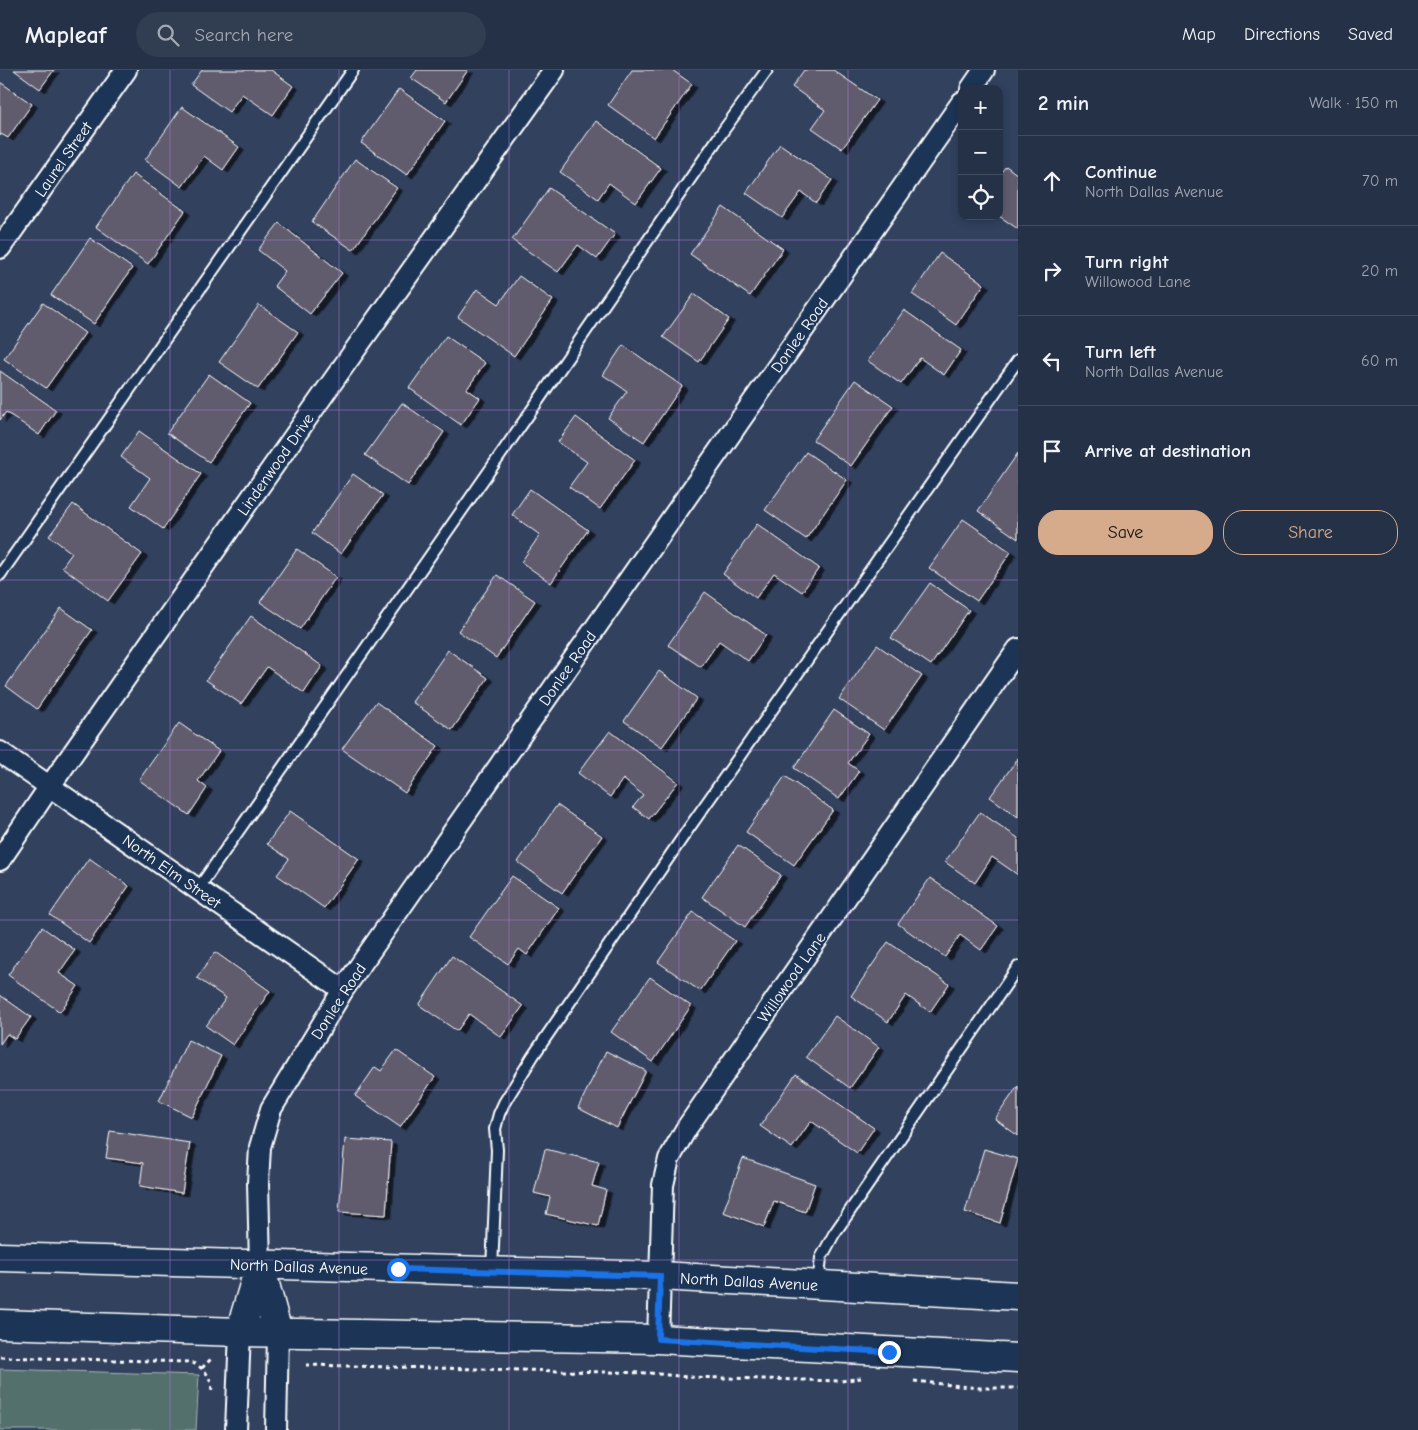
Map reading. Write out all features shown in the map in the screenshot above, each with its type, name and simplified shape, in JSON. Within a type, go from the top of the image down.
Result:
[{"type":"main road","name":"North Dallas Avenue","points":[[0,1257],[660,1276],[1018,1296]]},
{"type":"main road","points":[[240,1332],[260,1265]]},
{"type":"main road","points":[[260,1265],[278,1333]]},
{"type":"main road","points":[[0,1324],[278,1333],[658,1339],[1018,1358]]},
{"type":"street","name":"Laurel Street","points":[[0,248],[126,70]]},
{"type":"street","name":"Lindenwood Drive","points":[[0,860],[334,380],[554,70]]},
{"type":"street","points":[[974,85],[984,70]]},
{"type":"street","name":"Donlee Road","points":[[260,1265],[258,1183],[260,1147],[270,1109],[343,990],[958,108]]},
{"type":"street","name":"Willowood Lane","points":[[658,1339],[663,1185],[669,1159],[686,1129],[1018,649]]},
{"type":"street","name":"North Elm Street","points":[[0,752],[343,990]]},
{"type":"street","points":[[236,1430],[240,1332]]},
{"type":"street","points":[[276,1430],[278,1333]]},
{"type":"lane","points":[[0,575],[353,70]]},
{"type":"lane","points":[[198,889],[530,414],[767,70]]},
{"type":"lane","points":[[492,1271],[497,1150],[495,1129],[498,1114],[504,1103],[533,1056],[689,828],[1018,360]]},
{"type":"lane","points":[[817,1285],[821,1258],[834,1234],[1018,967]]},
{"type":"path","points":[[0,1357],[190,1362],[205,1370],[209,1376],[212,1384],[212,1402]]},
{"type":"path","points":[[306,1365],[649,1373],[687,1377],[841,1381],[868,1377]]},
{"type":"path","points":[[911,1381],[979,1388],[1018,1388]]},
{"type":"green space","points":[[0,1369],[199,1375],[196,1430],[0,1430]]},
{"type":"building","points":[[14,70],[54,70],[40,89]]},
{"type":"building","points":[[202,70],[271,70],[293,86],[273,115],[242,94],[229,112],[191,85]]},
{"type":"building","points":[[417,70],[468,70],[446,102],[411,78]]},
{"type":"building","points":[[632,70],[672,70],[692,84],[654,138],[608,105]]},
{"type":"building","points":[[804,70],[833,70],[877,100],[842,149],[812,128],[825,110],[792,87]]},
{"type":"building","points":[[0,82],[32,104],[8,138],[1,134],[0,136]]},
{"type":"building","points":[[399,89],[445,121],[407,175],[361,143]]},
{"type":"building","points":[[182,107],[239,147],[223,170],[204,156],[182,187],[145,160]]},
{"type":"building","points":[[596,121],[661,168],[636,203],[609,183],[598,199],[560,172]]},
{"type":"building","points":[[780,144],[832,180],[816,203],[801,192],[782,218],[746,193]]},
{"type":"building","points":[[355,159],[397,188],[353,250],[312,222]]},
{"type":"building","points":[[1006,166],[1018,175],[1018,229],[1003,219],[1003,170]]},
{"type":"building","points":[[133,174],[185,211],[148,264],[96,227]]},
{"type":"building","points":[[549,188],[615,234],[597,259],[578,245],[558,272],[512,240]]},
{"type":"building","points":[[723,207],[783,249],[750,296],[690,254]]},
{"type":"building","points":[[279,223],[342,273],[310,314],[274,286],[285,271],[258,250]]},
{"type":"building","points":[[90,238],[132,268],[94,324],[51,295]]},
{"type":"building","points":[[940,253],[984,284],[956,325],[912,294]]},
{"type":"building","points":[[519,276],[553,300],[514,356],[458,317],[477,289],[499,304]]},
{"type":"building","points":[[694,294],[729,319],[699,362],[663,337]]},
{"type":"building","points":[[43,303],[85,333],[46,388],[4,359]]},
{"type":"building","points":[[259,305],[298,332],[258,389],[219,362]]},
{"type":"building","points":[[904,310],[961,350],[944,375],[920,358],[901,384],[868,361]]},
{"type":"building","points":[[446,336],[485,363],[467,389],[480,398],[461,425],[409,388]]},
{"type":"building","points":[[623,345],[682,386],[644,442],[608,418],[627,391],[603,375]]},
{"type":"building","points":[[0,371],[56,410],[39,435],[6,412],[0,420]]},
{"type":"building","points":[[209,374],[250,403],[209,462],[167,433]]},
{"type":"building","points":[[855,380],[893,406],[851,466],[813,440]]},
{"type":"building","points":[[402,403],[444,432],[408,485],[365,455]]},
{"type":"building","points":[[576,417],[635,460],[600,509],[569,487],[587,462],[558,442]]},
{"type":"building","points":[[139,431],[201,474],[163,529],[131,506],[150,478],[121,457]]},
{"type":"building","points":[[806,452],[847,480],[806,539],[765,510]]},
{"type":"building","points":[[1018,453],[1018,539],[978,511]]},
{"type":"building","points":[[353,474],[383,495],[341,554],[312,533]]},
{"type":"building","points":[[530,489],[588,530],[551,583],[521,562],[540,535],[512,515]]},
{"type":"building","points":[[73,504],[142,554],[108,601],[62,567],[72,553],[49,536]]},
{"type":"building","points":[[963,519],[1011,552],[977,601],[929,568]]},
{"type":"building","points":[[757,524],[819,568],[802,592],[774,573],[756,598],[723,574]]},
{"type":"building","points":[[297,549],[336,577],[300,629],[260,602]]},
{"type":"building","points":[[497,575],[535,601],[496,658],[458,631]]},
{"type":"building","points":[[930,583],[969,610],[931,665],[891,638]]},
{"type":"building","points":[[705,592],[766,635],[748,661],[719,641],[701,667],[668,645]]},
{"type":"building","points":[[61,608],[92,630],[37,709],[6,686]]},
{"type":"building","points":[[251,616],[322,666],[304,693],[267,667],[241,704],[206,680]]},
{"type":"building","points":[[877,645],[922,676],[884,730],[839,699]]},
{"type":"building","points":[[448,650],[488,678],[452,730],[412,702]]},
{"type":"building","points":[[659,671],[697,698],[662,747],[624,721]]},
{"type":"building","points":[[376,702],[438,746],[405,793],[342,749]]},
{"type":"building","points":[[834,710],[869,734],[848,763],[859,771],[839,799],[794,768]]},
{"type":"building","points":[[179,723],[219,751],[198,781],[207,788],[189,815],[139,780]]},
{"type":"building","points":[[610,731],[678,782],[649,819],[633,807],[643,795],[623,779],[610,797],[578,773]]},
{"type":"building","points":[[1018,758],[1018,817],[990,797]]},
{"type":"building","points":[[785,776],[833,810],[794,865],[746,832]]},
{"type":"building","points":[[557,805],[602,836],[562,893],[518,862]]},
{"type":"building","points":[[290,811],[359,859],[324,908],[277,875],[289,859],[267,844]]},
{"type":"building","points":[[980,812],[1018,838],[1018,875],[992,857],[975,883],[945,862]]},
{"type":"building","points":[[738,845],[781,875],[745,927],[702,897]]},
{"type":"building","points":[[89,858],[129,886],[89,943],[50,915]]},
{"type":"building","points":[[512,876],[559,908],[527,955],[519,949],[508,964],[469,937]]},
{"type":"building","points":[[930,878],[998,926],[981,950],[960,935],[945,957],[898,924]]},
{"type":"building","points":[[693,912],[735,941],[700,991],[658,962]]},
{"type":"building","points":[[42,927],[75,950],[59,973],[78,986],[60,1012],[8,975]]},
{"type":"building","points":[[888,942],[949,984],[930,1012],[906,995],[888,1022],[851,996]]},
{"type":"building","points":[[215,952],[270,991],[233,1045],[206,1026],[226,998],[197,978]]},
{"type":"building","points":[[452,956],[523,1006],[501,1037],[469,1014],[457,1031],[419,1005]]},
{"type":"building","points":[[650,977],[691,1006],[653,1062],[611,1032]]},
{"type":"building","points":[[0,995],[31,1017],[15,1039],[7,1034],[0,1044]]},
{"type":"building","points":[[835,1016],[879,1047],[850,1088],[806,1057]]},
{"type":"building","points":[[188,1040],[221,1056],[192,1117],[159,1101]]},
{"type":"building","points":[[396,1050],[435,1077],[400,1127],[355,1096],[375,1067],[381,1071]]},
{"type":"building","points":[[606,1051],[646,1071],[617,1128],[578,1108]]},
{"type":"building","points":[[796,1074],[874,1128],[857,1153],[811,1121],[792,1148],[760,1126]]},
{"type":"building","points":[[1018,1086],[1018,1136],[995,1119]]},
{"type":"building","points":[[110,1131],[190,1143],[182,1193],[140,1186],[143,1163],[106,1158]]},
{"type":"building","points":[[345,1139],[391,1142],[386,1215],[339,1212]]},
{"type":"building","points":[[545,1149],[599,1162],[592,1186],[606,1190],[598,1226],[546,1214],[550,1197],[534,1193]]},
{"type":"building","points":[[984,1149],[1018,1159],[1000,1223],[965,1212]]},
{"type":"building","points":[[743,1158],[815,1184],[805,1212],[774,1201],[764,1227],[723,1212]]},
{"type":"route","points":[[398,1269],[660,1276],[658,1339],[889,1352]]}]
